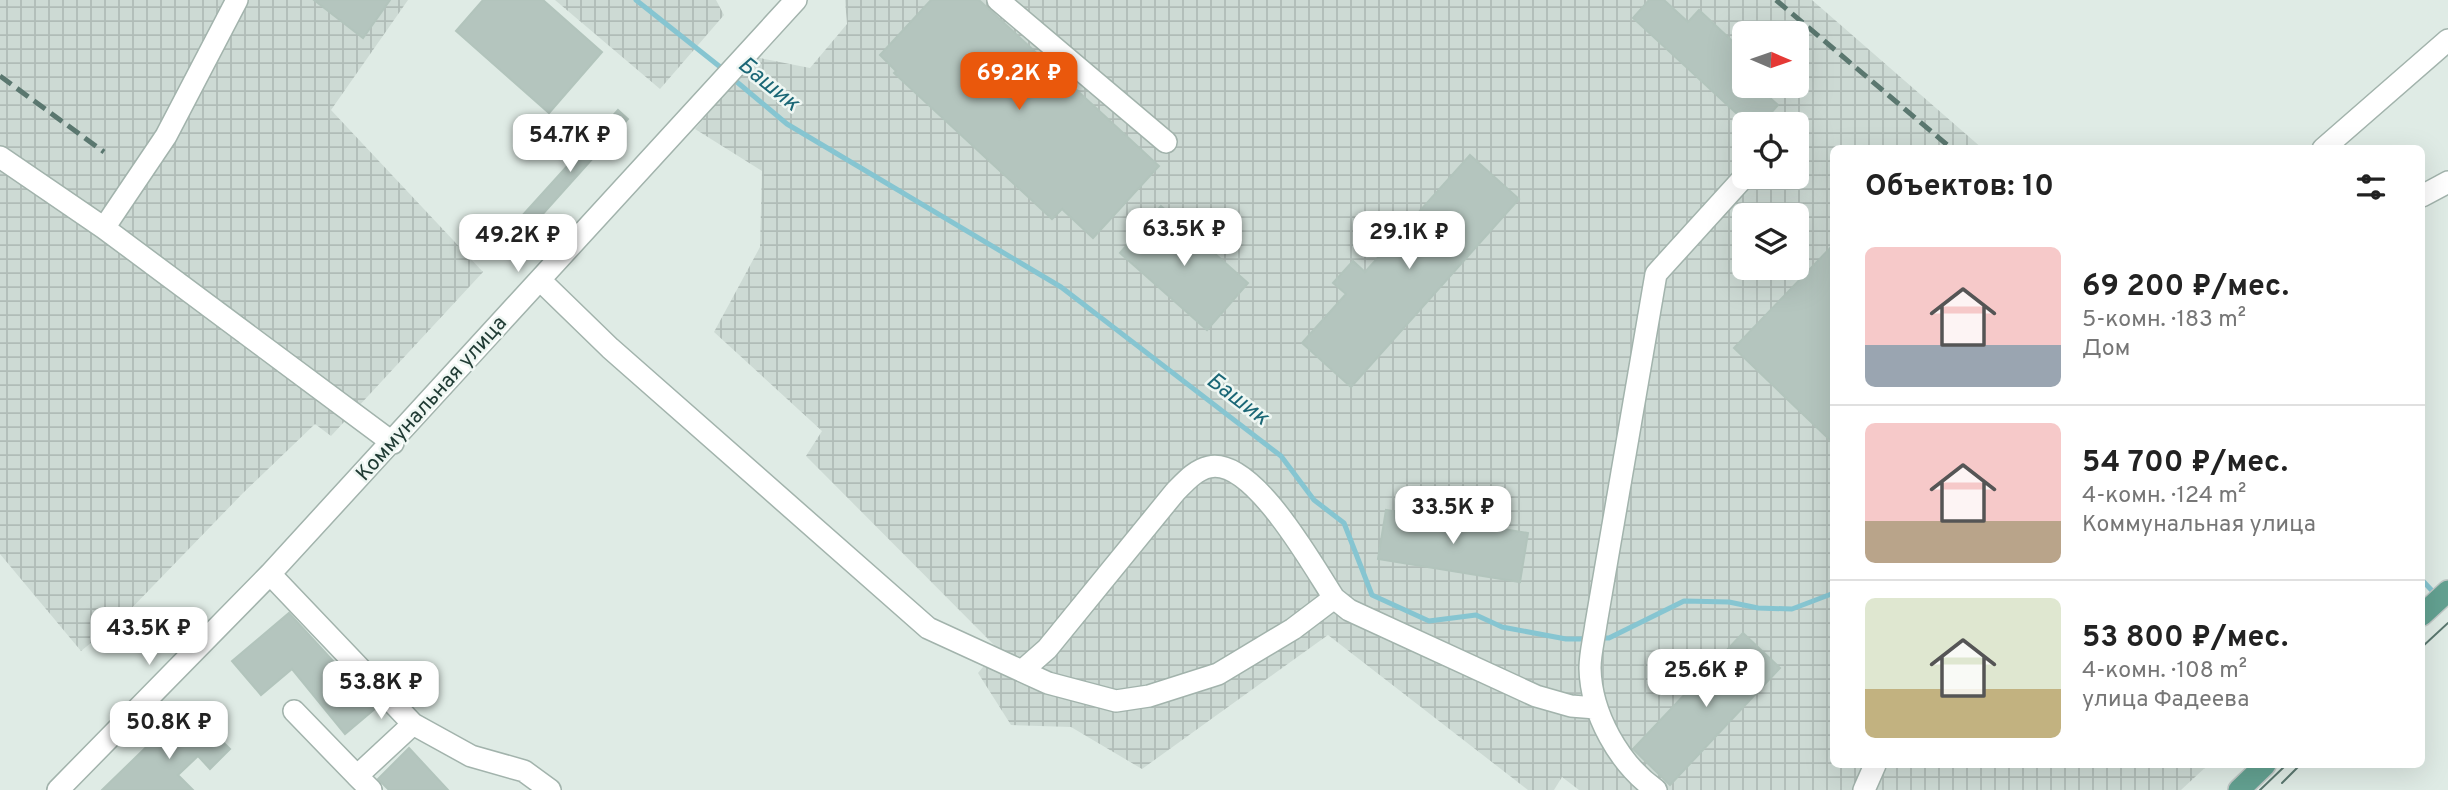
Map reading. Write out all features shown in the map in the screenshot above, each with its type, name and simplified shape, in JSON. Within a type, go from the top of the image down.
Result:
[{"type":"main road","points":[[2425,612],[2448,591]]},
{"type":"main road","points":[[2239,790],[2262,768]]},
{"type":"street","points":[[104,228],[166,136],[237,0]]},
{"type":"street","name":"Коммунальная улица","points":[[58,790],[270,574],[393,443],[796,0]]},
{"type":"street","points":[[998,0],[1166,142]]},
{"type":"street","points":[[2335,144],[2448,40]]},
{"type":"street","points":[[0,157],[104,228],[393,443]]},
{"type":"street","points":[[2425,194],[2448,182]]},
{"type":"street","points":[[1656,790],[1623,759],[1596,708],[1590,668],[1656,274],[1733,189]]},
{"type":"street","points":[[540,280],[662,395],[928,628],[1048,683],[1090,697],[1116,701],[1149,696],[1218,674],[1293,629],[1334,598]]},
{"type":"street","points":[[1023,670],[1047,649],[1175,492],[1195,473],[1211,466],[1231,469],[1266,498],[1334,598],[1349,610],[1536,696],[1571,706],[1596,708]]},
{"type":"street","points":[[270,574],[413,724],[471,756],[524,771],[550,790]]},
{"type":"street","points":[[294,711],[364,783],[413,724]]},
{"type":"street","points":[[1864,790],[1874,768]]},
{"type":"shaded area","points":[[0,0],[408,0],[331,110],[483,272],[331,436],[315,424],[243,493],[123,617],[81,651],[0,554]]},
{"type":"shaded area","points":[[555,0],[716,0],[724,15],[660,89]]},
{"type":"shaded area","points":[[845,0],[1812,0],[1978,145],[1830,145],[1830,768],[2205,768],[2181,790],[1579,790],[1562,777],[1554,790],[1528,790],[1328,635],[1142,769],[1071,727],[1011,725],[978,673],[998,649],[806,456],[822,431],[714,332],[760,247],[762,171],[695,129],[755,57],[810,68],[847,24]]},
{"type":"building","points":[[314,0],[390,0],[363,38]]},
{"type":"building","points":[[483,0],[543,0],[602,52],[549,113],[456,31]]},
{"type":"building","points":[[931,0],[979,0],[1159,166],[1093,238],[1062,209],[1052,219],[894,73],[896,71],[880,55]]},
{"type":"building","points":[[1649,0],[1664,0],[1688,22],[1699,10],[1732,41],[1732,98],[1770,98],[1778,105],[1772,112],[1735,112],[1633,18]]},
{"type":"building","points":[[618,110],[628,119],[523,236],[512,227]]},
{"type":"building","points":[[1470,155],[1519,199],[1351,387],[1302,343],[1346,294],[1333,283],[1353,261],[1365,272]]},
{"type":"building","points":[[1161,206],[1248,283],[1207,330],[1120,253]]},
{"type":"building","points":[[1830,248],[1830,440],[1734,348],[1799,280],[1809,280],[1809,270]]},
{"type":"building","points":[[1386,510],[1528,533],[1520,582],[1378,559]]},
{"type":"building","points":[[289,613],[376,708],[345,734],[292,669],[261,695],[232,661]]},
{"type":"building","points":[[1743,633],[1780,668],[1670,785],[1633,749]]},
{"type":"building","points":[[205,724],[230,749],[210,769],[198,756],[178,775],[193,790],[102,790],[169,725],[187,742]]},
{"type":"building","points":[[409,748],[448,790],[389,790],[378,779]]},
{"type":"waterway","name":"Башик","points":[[636,0],[724,70]]},
{"type":"waterway","name":"Башик","points":[[731,77],[787,124],[1061,287],[1281,456],[1314,500],[1344,523],[1372,595],[1429,621],[1476,615],[1502,627],[1566,639],[1588,639]]},
{"type":"waterway","name":"Башик","points":[[2425,583],[2437,596]]},
{"type":"waterway","name":"Башик","points":[[1597,638],[1609,638],[1684,601],[1729,602],[1758,608],[1792,609],[1830,595]]},
{"type":"tram line","points":[[2425,644],[2448,623]]},
{"type":"tram line","points":[[2260,790],[2283,768]]},
{"type":"tram line","points":[[2282,783],[2297,768]]},
{"type":"railway","points":[[1776,0],[1947,145]]},
{"type":"railway","points":[[0,76],[104,152]]}]
